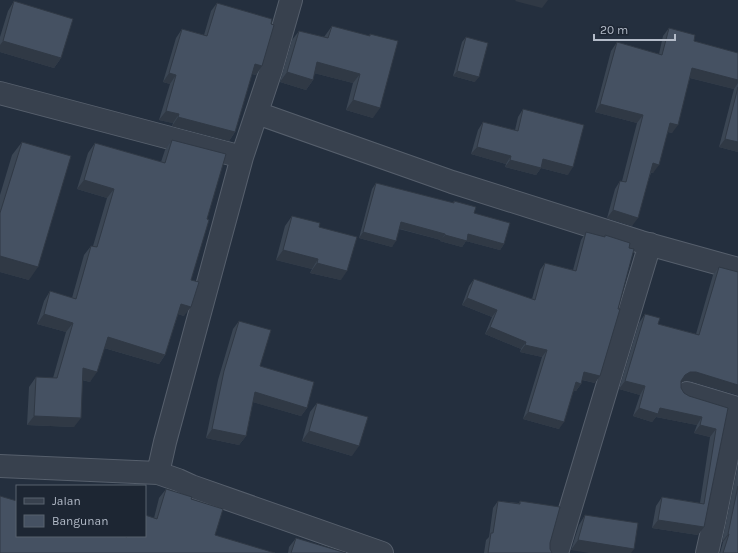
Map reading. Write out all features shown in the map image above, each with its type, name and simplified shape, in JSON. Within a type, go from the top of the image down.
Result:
[{"type":"street","points":[[158,474],[165,442],[242,156],[271,70],[290,1]]},
{"type":"street","points":[[0,93],[242,156]]},
{"type":"street","points":[[257,112],[452,182],[650,244],[738,269]]},
{"type":"street","points":[[557,553],[650,244]]},
{"type":"street","points":[[687,393],[737,408],[707,553]]},
{"type":"street","points":[[0,466],[158,474],[382,553]]},
{"type":"building","points":[[14,1],[73,19],[61,58],[3,41]]},
{"type":"building","points":[[217,3],[272,19],[271,24],[274,25],[262,66],[255,64],[235,132],[178,117],[179,114],[166,111],[176,75],[169,73],[182,29],[207,36]]},
{"type":"building","points":[[332,26],[370,36],[370,34],[398,41],[380,108],[353,100],[360,74],[317,62],[313,80],[287,72],[299,31],[328,38]]},
{"type":"building","points":[[669,28],[695,35],[694,41],[738,53],[738,80],[692,68],[678,125],[670,123],[659,165],[653,163],[638,218],[613,210],[620,181],[626,182],[643,115],[600,104],[617,42],[662,55]]},
{"type":"building","points":[[466,37],[488,43],[479,77],[457,71]]},
{"type":"building","points":[[738,87],[738,142],[725,139]]},
{"type":"building","points":[[523,109],[584,125],[573,167],[543,159],[541,168],[510,160],[511,156],[477,147],[483,122],[518,131]]},
{"type":"building","points":[[172,140],[226,154],[207,219],[209,220],[191,280],[199,282],[191,307],[181,304],[165,355],[108,337],[97,372],[83,368],[81,418],[34,416],[36,377],[57,378],[73,323],[44,314],[50,291],[76,299],[91,246],[97,247],[114,189],[84,180],[95,143],[165,163]]},
{"type":"building","points":[[22,142],[71,156],[38,267],[0,256],[0,213]]},
{"type":"building","points":[[376,183],[454,203],[454,201],[476,207],[474,213],[510,223],[504,244],[468,234],[467,241],[401,222],[396,241],[363,232]]},
{"type":"building","points":[[292,216],[320,223],[319,227],[357,237],[347,271],[317,263],[318,259],[283,250]]},
{"type":"building","points":[[586,232],[605,237],[605,235],[630,243],[629,248],[634,249],[618,309],[620,309],[600,376],[584,372],[581,384],[576,382],[564,422],[528,412],[547,350],[525,345],[526,342],[490,327],[497,310],[467,298],[474,279],[535,300],[545,263],[576,271]]},
{"type":"building","points":[[719,267],[738,272],[738,385],[696,372],[690,372],[685,375],[681,381],[681,388],[684,393],[689,396],[728,408],[704,527],[658,520],[662,497],[704,504],[716,429],[700,425],[702,417],[660,408],[658,414],[639,408],[645,386],[625,381],[645,314],[660,318],[658,324],[699,335]]},
{"type":"building","points":[[239,321],[271,330],[260,366],[314,382],[307,408],[255,392],[246,436],[212,429],[224,371]]},
{"type":"building","points":[[317,403],[368,417],[359,446],[309,431]]},
{"type":"building","points":[[738,486],[738,553],[723,553],[729,534]]},
{"type":"building","points":[[166,489],[223,509],[215,535],[275,553],[0,553],[0,496],[16,501],[16,537],[146,537],[146,515],[157,519]]},
{"type":"building","points":[[498,501],[520,504],[520,501],[560,507],[550,543],[552,553],[488,553]]},
{"type":"building","points":[[585,515],[638,523],[634,549],[578,540]]},
{"type":"building","points":[[296,538],[346,553],[291,553]]}]
